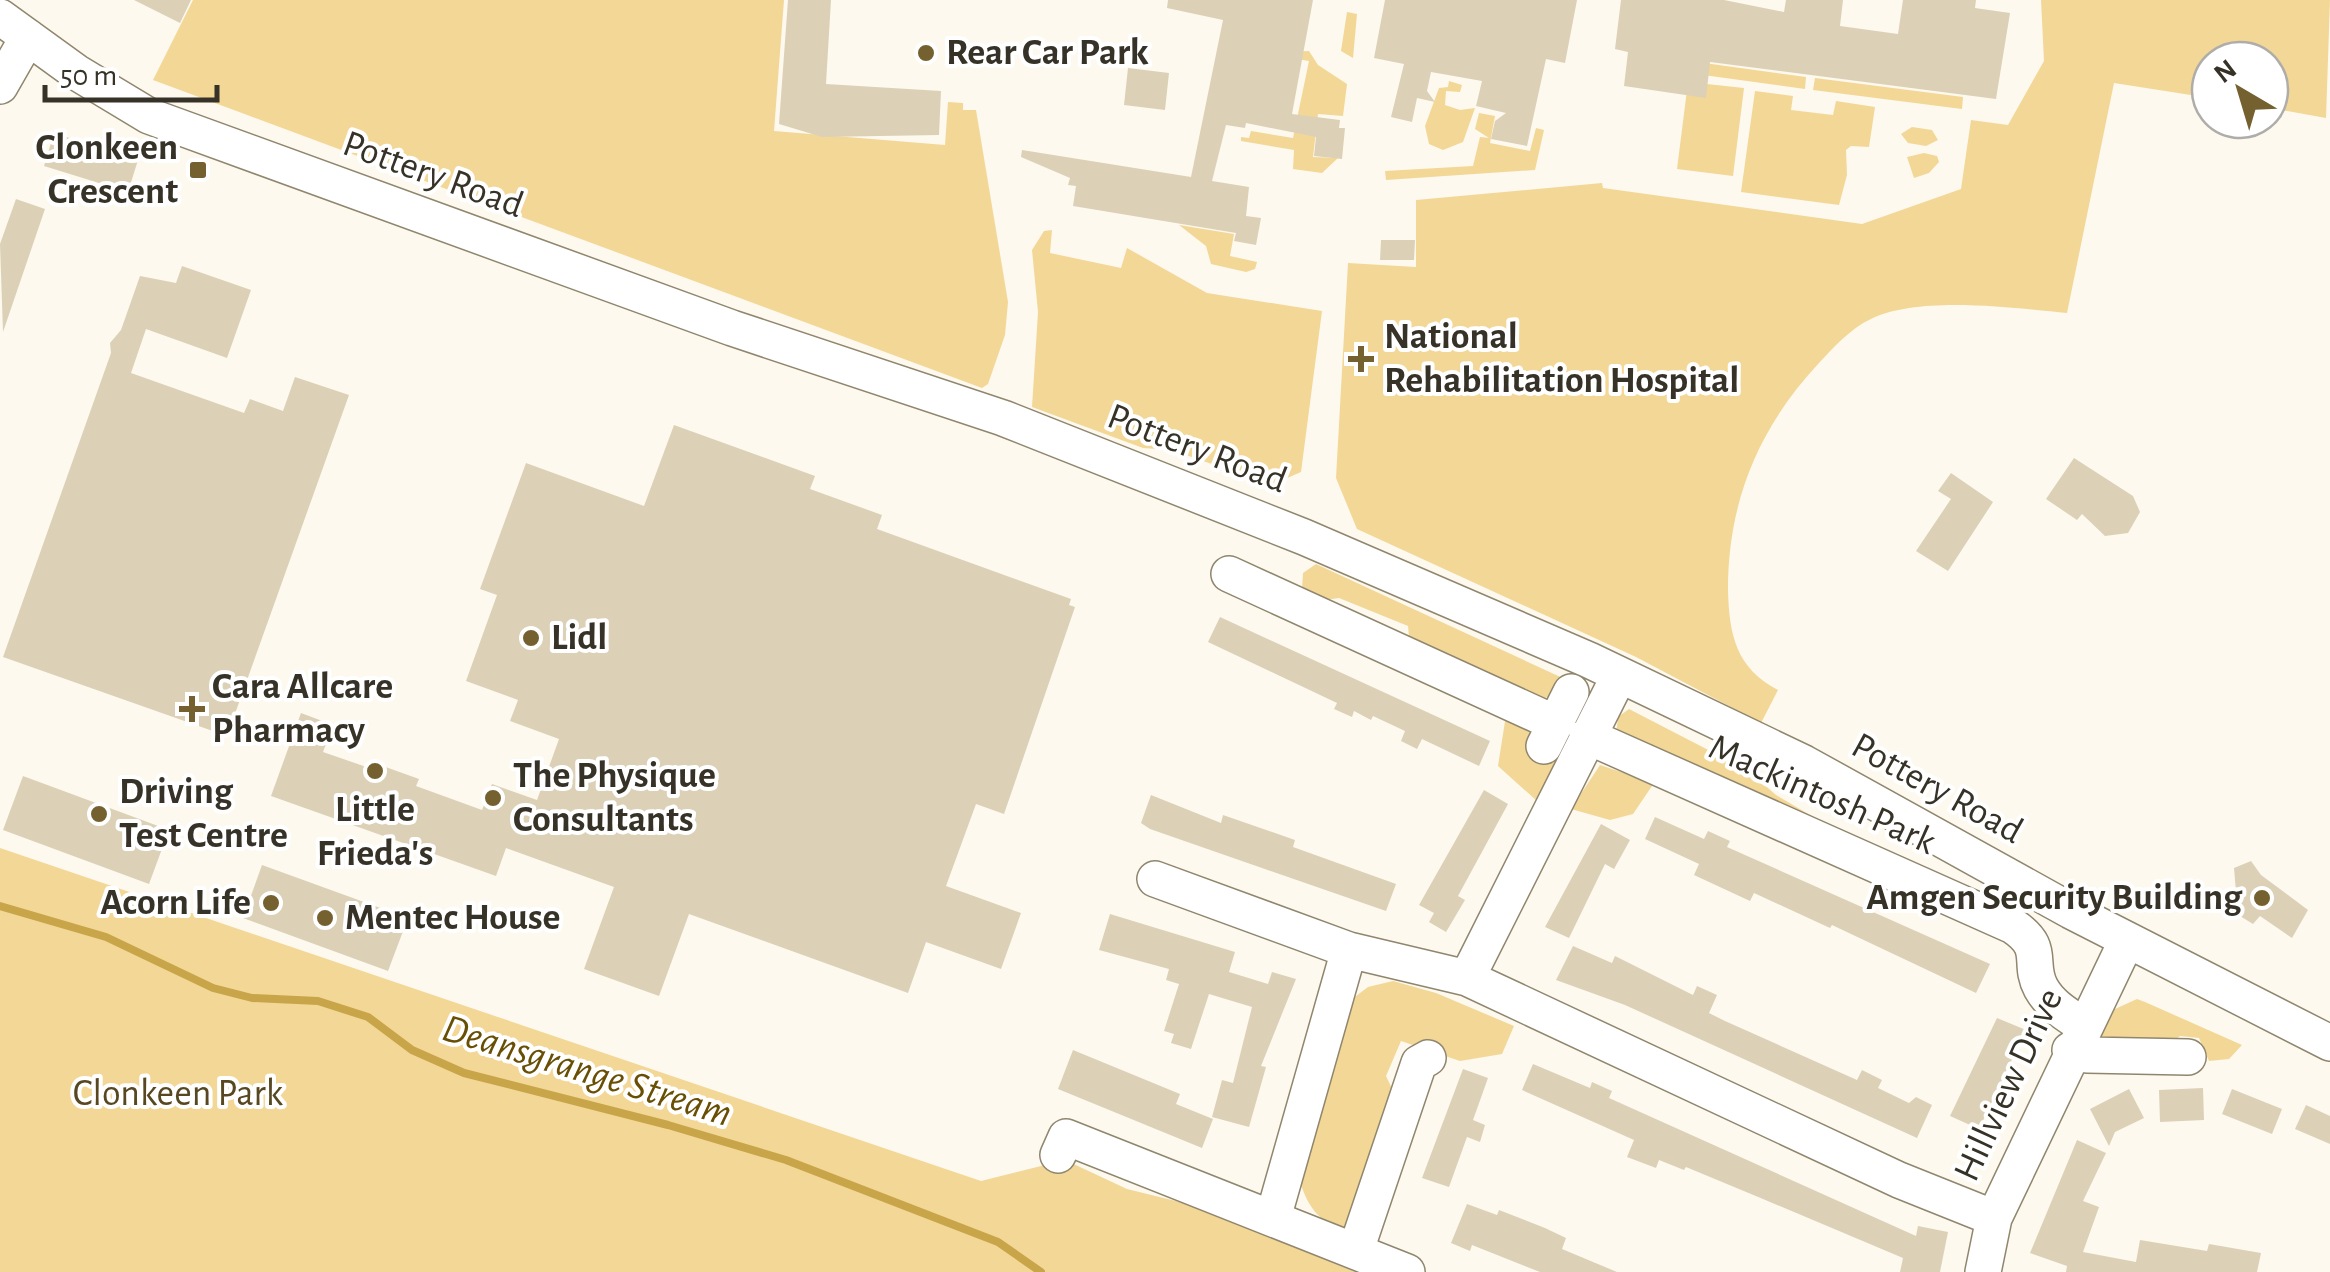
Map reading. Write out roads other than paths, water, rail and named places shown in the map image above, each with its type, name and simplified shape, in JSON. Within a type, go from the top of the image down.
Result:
[{"type":"street","points":[[0,86],[14,27]]},
{"type":"street","name":"Pottery Road","points":[[14,27],[150,116],[732,328],[957,402],[1304,537],[1620,676],[1804,763],[2127,940],[2330,1042]]},
{"type":"street","points":[[1275,594],[1304,537]]},
{"type":"street","name":"Mackintosh Park","points":[[1229,574],[2013,926],[2030,937],[2037,955],[2039,986],[2077,1038]]},
{"type":"street","points":[[1467,978],[1564,724],[1620,676]]},
{"type":"street","points":[[1155,880],[1349,950],[1467,978],[1899,1180],[1994,1218]]},
{"type":"street","name":"Hillview Drive","points":[[1983,1272],[1994,1218],[2127,940]]},
{"type":"street","points":[[1273,1218],[1349,950]]},
{"type":"street","points":[[2077,1038],[2087,1055],[2188,1057]]},
{"type":"street","points":[[1356,1250],[1418,1064],[1428,1058]]},
{"type":"street","points":[[1058,1156],[1066,1137],[1407,1272]]},
{"type":"waterway","name":"Deansgrange Stream","points":[[0,906],[106,937],[213,988],[252,998],[318,1001],[368,1017],[412,1050],[464,1073],[668,1125],[786,1160],[998,1242],[1041,1272]]},
{"type":"place","name":"Rear Car Park","points":[[926,53]]},
{"type":"place","name":"Clonkeen Crescent","points":[[198,170]]},
{"type":"place","name":"National Rehabilitation Hospital","points":[[1361,359]]},
{"type":"place","name":"Lidl","points":[[531,638]]},
{"type":"place","name":"Cara Allcare Pharmacy","points":[[192,709]]},
{"type":"place","name":"Little Frieda's","points":[[375,771]]},
{"type":"place","name":"The Physique Consultants","points":[[493,798]]},
{"type":"place","name":"Driving Test Centre","points":[[99,814]]},
{"type":"place","name":"Amgen Security Building","points":[[2262,898]]},
{"type":"place","name":"Acorn Life","points":[[271,903]]},
{"type":"place","name":"Mentec House","points":[[325,918]]},
{"type":"park label","name":"Clonkeen Park","points":[[178,1094]]}]
